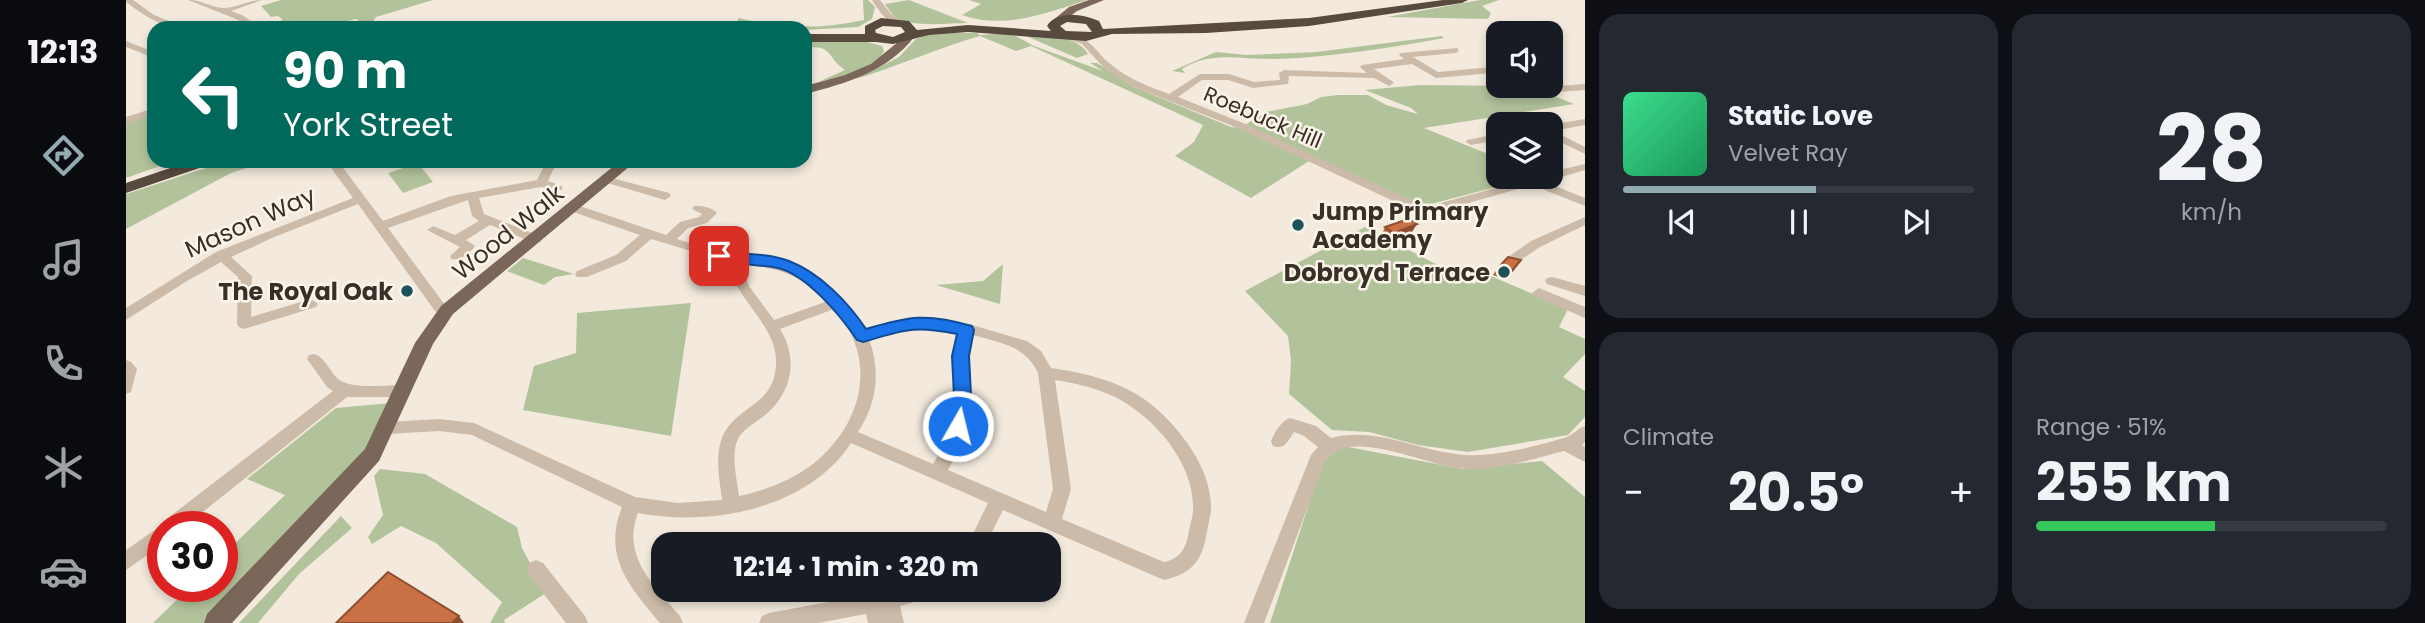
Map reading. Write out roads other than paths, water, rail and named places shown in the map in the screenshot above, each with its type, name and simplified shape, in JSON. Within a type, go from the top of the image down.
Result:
[{"type":"highway","points":[[812,37],[876,32],[898,22],[940,27],[1038,26],[1070,18],[1116,25],[1262,20],[1432,0]]},
{"type":"highway","points":[[812,33],[851,31],[910,36],[935,31],[1009,30],[1086,37],[1098,33],[1309,22],[1462,0]]},
{"type":"highway","points":[[1088,21],[1098,26],[1098,33]]},
{"type":"highway","points":[[898,22],[912,29],[910,36]]},
{"type":"highway","points":[[1056,22],[1054,28],[1068,36]]},
{"type":"highway","points":[[126,181],[165,168]]},
{"type":"highway","points":[[126,188],[185,168]]},
{"type":"main road","points":[[1056,22],[1080,7],[1100,0]]},
{"type":"main road","points":[[1080,7],[1081,16],[1088,21]]},
{"type":"main road","points":[[876,32],[890,47],[888,60]]},
{"type":"main road","points":[[812,88],[852,77],[888,60],[910,36]]},
{"type":"main road","name":"Wood Walk","points":[[216,623],[372,455],[388,428],[431,329],[447,310],[621,168]]},
{"type":"street","points":[[192,0],[243,21]]},
{"type":"street","points":[[223,11],[258,0]]},
{"type":"street","points":[[126,10],[132,4],[164,21]]},
{"type":"street","points":[[879,4],[898,22]]},
{"type":"street","points":[[876,32],[879,4]]},
{"type":"street","points":[[1092,50],[1093,39],[1098,33]]},
{"type":"street","name":"Roebuck Hill","points":[[1068,36],[1082,41],[1109,68],[1137,85],[1239,125],[1425,211],[1504,189]]},
{"type":"street","points":[[126,44],[147,52]]},
{"type":"street","points":[[1454,50],[1404,55],[1437,75],[1486,71]]},
{"type":"street","points":[[1389,83],[1365,67],[1413,61]]},
{"type":"street","points":[[1169,99],[1200,77],[1229,77],[1253,85],[1285,82],[1284,73],[1319,72],[1350,77],[1376,75]]},
{"type":"street","points":[[1563,89],[1585,87]]},
{"type":"street","points":[[126,121],[147,114]]},
{"type":"street","points":[[1563,127],[1585,122]]},
{"type":"street","points":[[1563,138],[1585,151]]},
{"type":"street","points":[[1471,142],[1486,139]]},
{"type":"street","points":[[1563,172],[1585,167]]},
{"type":"street","points":[[337,168],[440,308],[447,310]]},
{"type":"street","points":[[541,183],[549,168]]},
{"type":"street","points":[[608,180],[665,196]]},
{"type":"street","points":[[381,226],[473,196],[541,183],[558,188]]},
{"type":"street","points":[[1553,189],[1585,202]]},
{"type":"street","points":[[473,196],[478,216],[486,222],[536,239]]},
{"type":"street","name":"Mason Way","points":[[126,315],[150,297],[221,255],[360,199]]},
{"type":"street","points":[[388,428],[439,425],[474,429],[632,505],[679,512],[731,506],[761,498],[811,475],[831,458],[862,414],[870,392],[871,371],[863,336],[836,303],[811,280],[784,264],[734,260],[574,208]]},
{"type":"street","points":[[669,239],[684,225],[703,220],[711,214],[698,209]]},
{"type":"street","points":[[1508,262],[1522,245],[1548,239],[1556,232],[1585,221]]},
{"type":"street","points":[[456,240],[486,222]]},
{"type":"street","points":[[433,230],[469,246],[456,256]]},
{"type":"street","points":[[582,274],[621,258],[650,233]]},
{"type":"street","points":[[221,255],[245,276],[244,324],[311,304]]},
{"type":"street","points":[[731,506],[729,441],[734,430],[768,405],[779,389],[784,359],[773,326],[750,298],[734,260]]},
{"type":"street","points":[[1552,281],[1585,291]]},
{"type":"street","points":[[1539,293],[1585,313]]},
{"type":"street","points":[[773,326],[836,303]]},
{"type":"street","points":[[863,336],[908,322],[926,322],[1014,342],[1030,349],[1041,361],[1046,373],[1062,489],[1052,522]]},
{"type":"street","points":[[936,474],[948,454],[958,426],[962,395],[960,356],[966,330]]},
{"type":"street","points":[[314,359],[332,383],[344,391],[403,391]]},
{"type":"street","points":[[126,366],[129,369],[126,388]]},
{"type":"street","points":[[849,435],[1164,570],[1187,564],[1193,555],[1202,510],[1199,487],[1190,463],[1164,426],[1131,399],[1088,380],[1046,373]]},
{"type":"street","points":[[190,511],[344,391]]},
{"type":"street","points":[[1279,441],[1290,424],[1310,431],[1328,445]]},
{"type":"street","points":[[1254,623],[1319,455],[1328,445],[1343,440],[1362,440],[1469,462],[1566,444],[1576,441],[1585,432]]},
{"type":"street","points":[[1566,444],[1585,455]]},
{"type":"street","points":[[983,532],[999,500]]},
{"type":"street","points":[[632,505],[624,532],[624,553],[628,568],[673,623]]},
{"type":"street","points":[[126,561],[147,545]]},
{"type":"street","points":[[536,569],[578,623]]},
{"type":"street","points":[[769,623],[880,609],[898,602]]},
{"type":"street","points":[[880,609],[894,623]]},
{"type":"place","name":"Jump Primary Academy","points":[[1298,225]]},
{"type":"place","name":"Dobroyd Terrace","points":[[1504,272]]},
{"type":"place","name":"The Royal Oak","points":[[407,291]]}]
